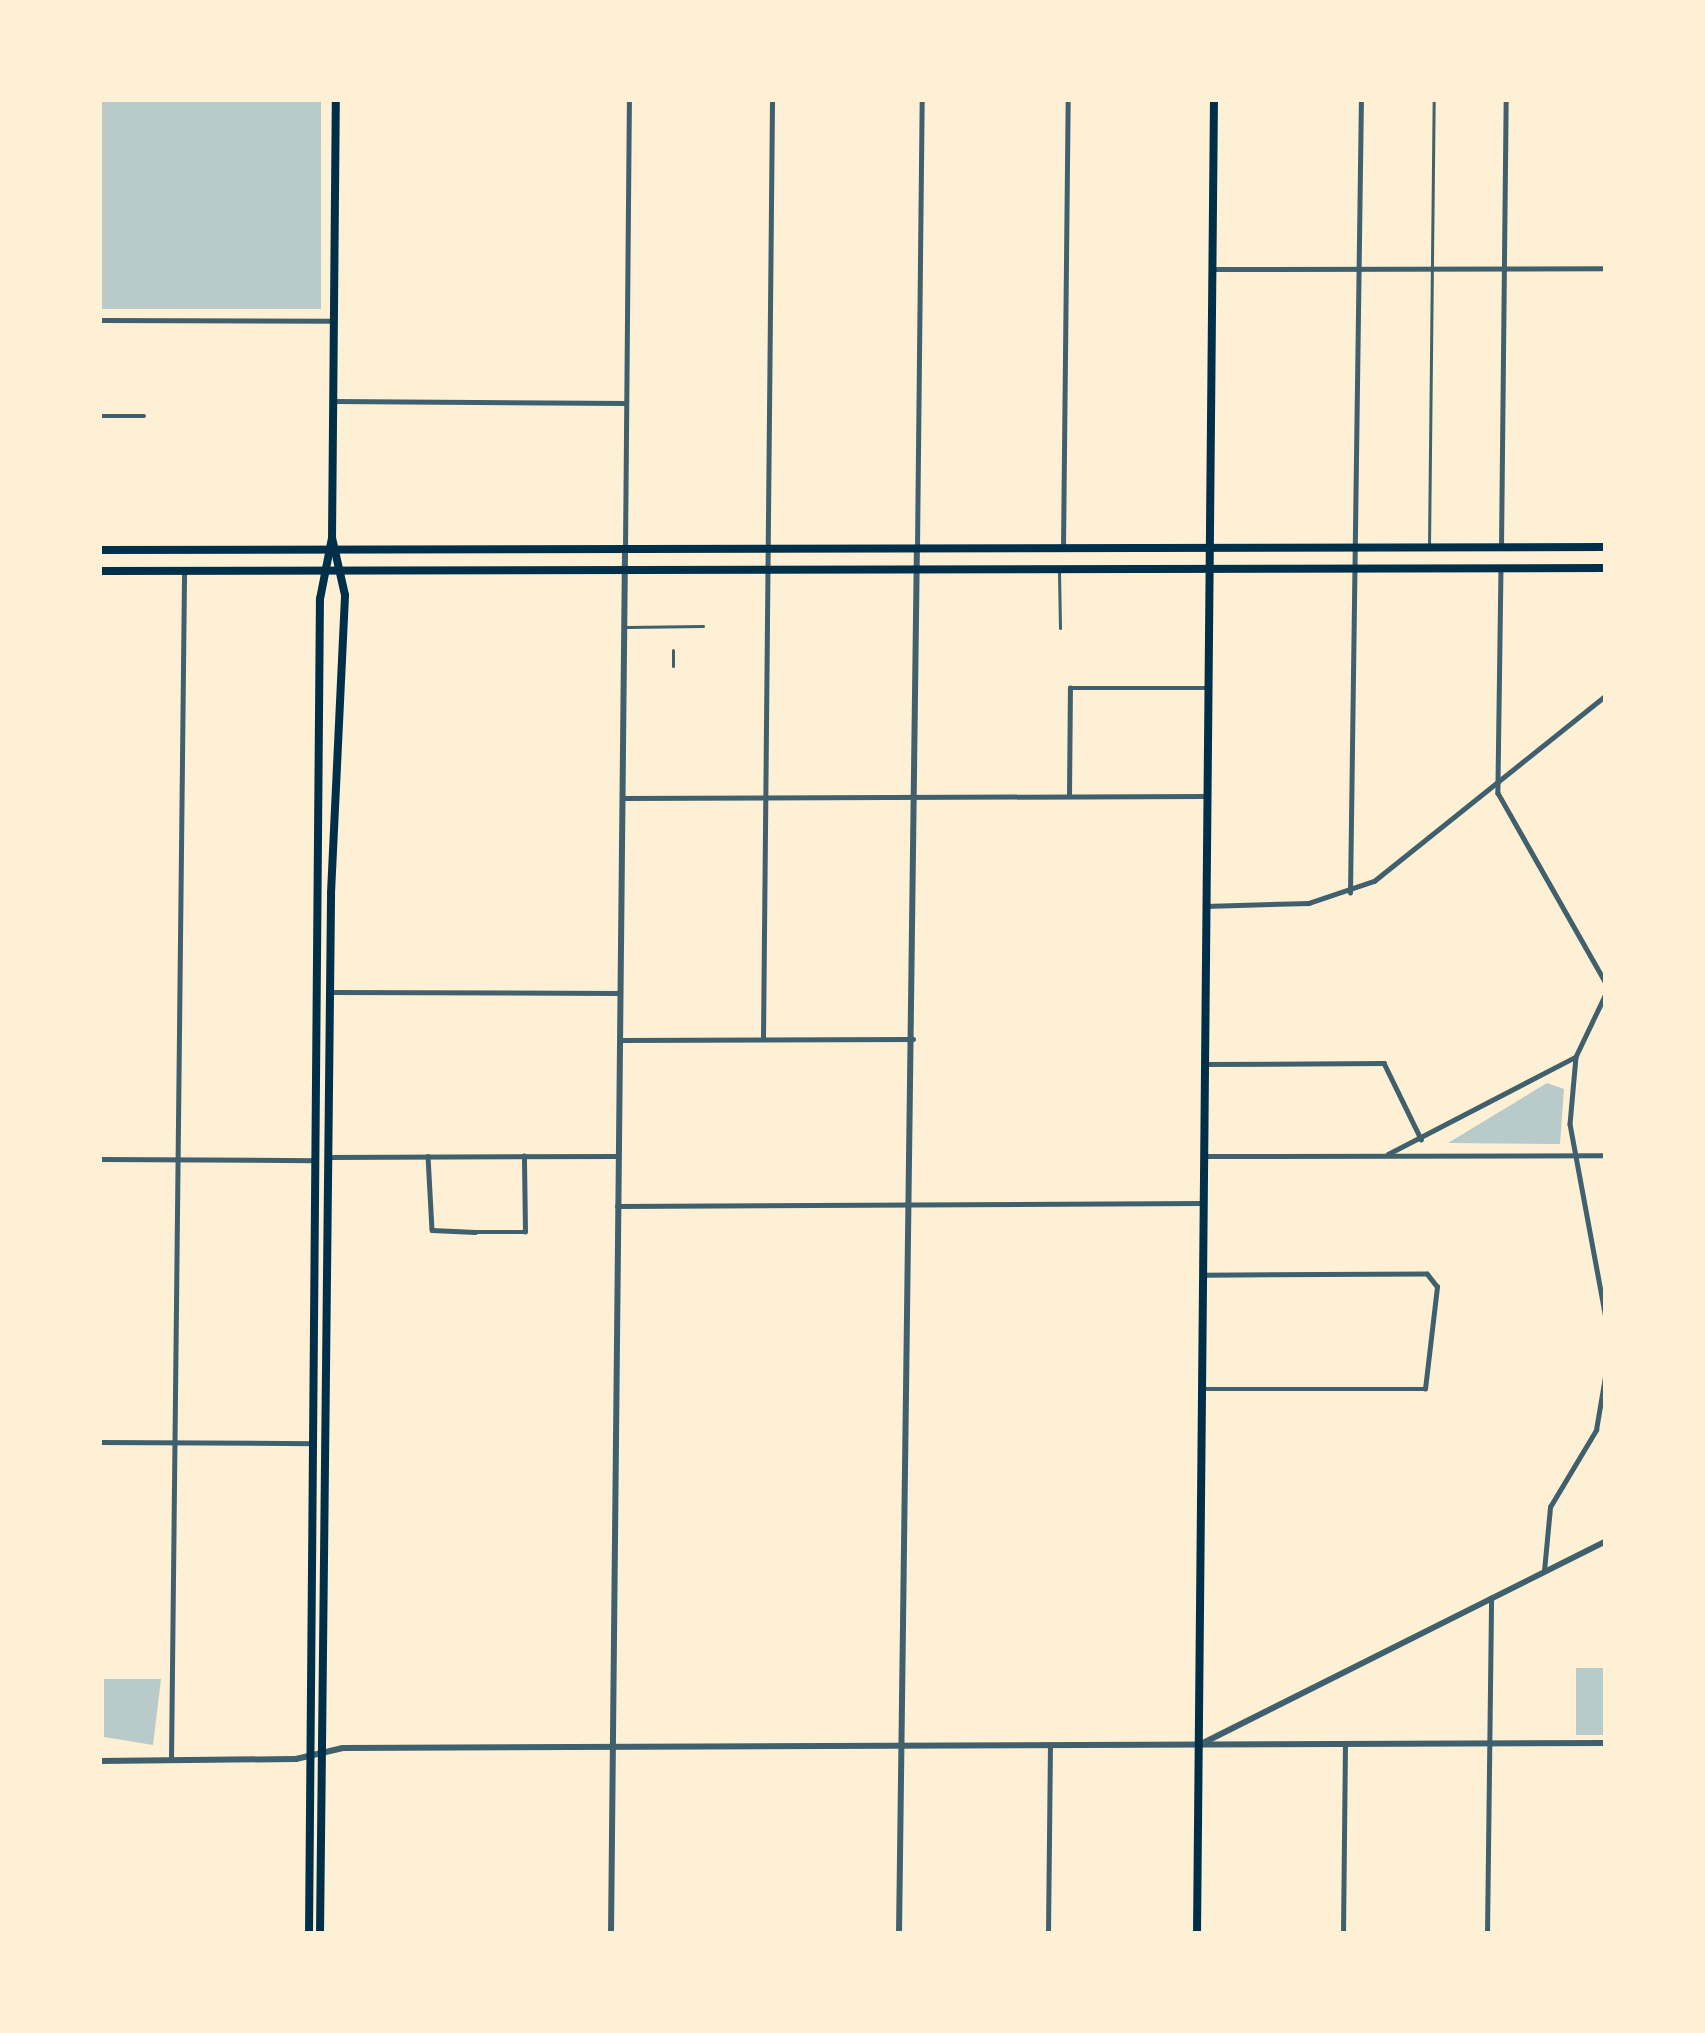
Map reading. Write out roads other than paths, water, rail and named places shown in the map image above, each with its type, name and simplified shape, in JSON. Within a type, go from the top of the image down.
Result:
[{"type":"main road","points":[[320,1934],[314,1443],[322,572],[332,538],[337,99]]},
{"type":"main road","points":[[1197,1934],[1214,99]]},
{"type":"main road","points":[[309,1934],[344,572],[342,550],[332,538]]},
{"type":"main road","points":[[99,550],[1606,547]]},
{"type":"main road","points":[[99,571],[1606,568]]},
{"type":"street","points":[[610,1934],[629,99]]},
{"type":"street","points":[[763,1039],[772,99]]},
{"type":"street","points":[[899,1934],[922,99]]},
{"type":"street","points":[[1063,548],[1068,99]]},
{"type":"street","points":[[1350,893],[1361,99]]},
{"type":"street","points":[[1501,547],[1506,99]]},
{"type":"street","points":[[1212,269],[1606,268]]},
{"type":"street","points":[[99,320],[334,321]]},
{"type":"street","points":[[333,401],[626,403]]},
{"type":"street","points":[[99,416],[144,416]]},
{"type":"street","points":[[1501,568],[1498,781],[1520,844],[1606,983]]},
{"type":"street","points":[[172,1760],[184,573]]},
{"type":"street","points":[[1069,796],[1070,688],[1208,688]]},
{"type":"street","points":[[1205,906],[1350,893],[1606,695]]},
{"type":"street","points":[[622,798],[1207,796]]},
{"type":"street","points":[[331,992],[620,993]]},
{"type":"street","points":[[1606,994],[1576,1057],[1574,1155],[1606,1319]]},
{"type":"street","points":[[620,1040],[913,1039]]},
{"type":"street","points":[[1383,1156],[1576,1057]]},
{"type":"street","points":[[1204,1064],[1384,1063],[1420,1139]]},
{"type":"street","points":[[1204,1156],[1606,1155]]},
{"type":"street","points":[[428,1156],[431,1230],[525,1232],[524,1156]]},
{"type":"street","points":[[328,1157],[618,1156]]},
{"type":"street","points":[[99,1159],[317,1160]]},
{"type":"street","points":[[617,1205],[1203,1203]]},
{"type":"street","points":[[1202,1389],[1423,1389],[1435,1331],[1427,1274],[1203,1275]]},
{"type":"street","points":[[1544,1573],[1550,1507],[1597,1430],[1606,1371]]},
{"type":"street","points":[[99,1442],[314,1443]]},
{"type":"street","points":[[1197,1745],[1606,1541]]},
{"type":"street","points":[[1487,1934],[1491,1598]]},
{"type":"street","points":[[99,1761],[613,1747],[1606,1744]]},
{"type":"street","points":[[1048,1934],[1050,1746]]},
{"type":"street","points":[[1343,1934],[1345,1746]]},
{"type":"lane","points":[[1429,547],[1434,99]]},
{"type":"lane","points":[[1059,569],[1060,628]]},
{"type":"lane","points":[[672,626],[673,637]]},
{"type":"lane","points":[[624,627],[703,626]]},
{"type":"lane","points":[[673,650],[673,666]]}]
